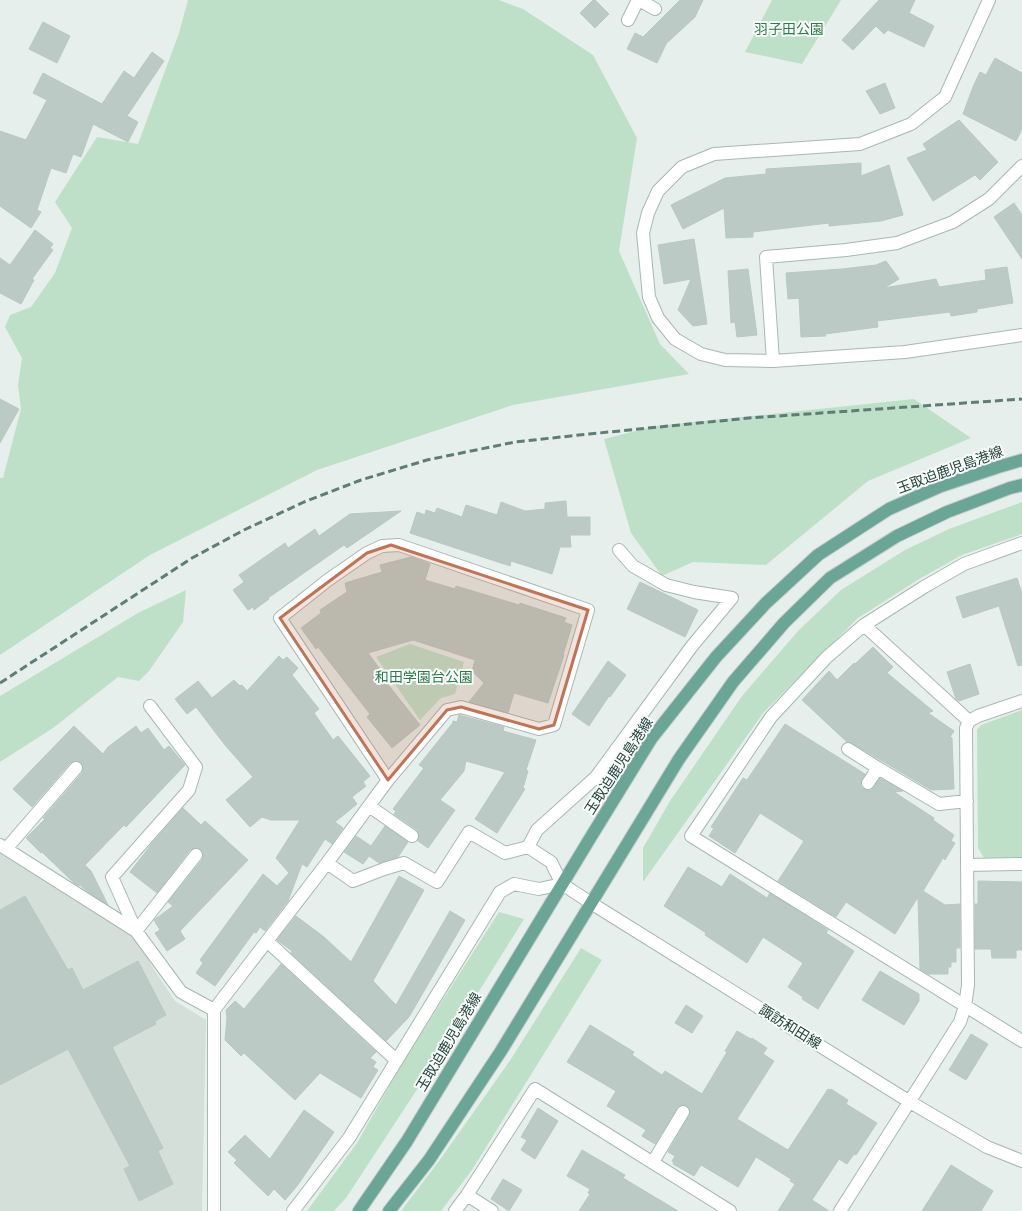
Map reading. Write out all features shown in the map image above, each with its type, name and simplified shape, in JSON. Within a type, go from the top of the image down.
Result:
[{"type":"main road","name":"玉取迫鹿児島港線","points":[[358,1211],[406,1141],[651,739],[716,657],[766,603],[818,555],[889,509],[941,486],[1022,460]]},
{"type":"main road","points":[[389,1211],[429,1160],[501,1051],[679,759],[733,682],[784,623],[830,578],[898,536],[947,512],[1010,488],[1022,486]]},
{"type":"street","points":[[628,20],[639,0],[655,9]]},
{"type":"street","points":[[989,0],[945,96],[911,124],[860,144],[714,154],[682,167],[658,191],[648,213],[643,233],[649,296],[658,318],[675,339],[701,354],[725,360],[773,360],[905,352],[1022,335]]},
{"type":"street","points":[[773,360],[766,256],[846,250],[897,243],[952,222],[989,199],[1022,166]]},
{"type":"street","points":[[1022,543],[964,564],[924,587],[864,625],[827,657],[771,717],[690,836],[1022,1041]]},
{"type":"street","points":[[214,1211],[214,1010],[327,863],[388,780],[447,710],[461,707],[539,729],[554,725],[588,610],[399,545],[391,545],[382,546],[367,553],[328,580],[280,618],[388,780]]},
{"type":"street","points":[[327,863],[353,881],[384,869],[404,864],[437,882],[469,832],[505,853],[528,847],[537,830],[596,778],[692,646],[732,598],[694,592],[666,585],[633,566],[619,550]]},
{"type":"street","points":[[864,625],[969,721]]},
{"type":"street","points":[[840,1211],[960,1022],[965,1006],[968,985],[966,728],[969,721],[978,716],[1022,701]]},
{"type":"street","points":[[150,706],[196,767],[189,790],[112,877],[136,931],[181,992],[214,1010]]},
{"type":"street","points":[[848,749],[940,804],[967,802]]},
{"type":"street","points":[[76,768],[3,847],[136,931]]},
{"type":"street","points":[[868,783],[878,768]]},
{"type":"street","points":[[369,806],[412,836]]},
{"type":"street","points":[[293,1211],[349,1138],[500,892],[514,884],[539,888],[562,884],[551,862],[528,847]]},
{"type":"street","points":[[136,931],[196,855]]},
{"type":"street","points":[[967,865],[1022,864]]},
{"type":"street","name":"諏訪和田線","points":[[562,884],[910,1102],[987,1146],[1022,1162]]},
{"type":"street","points":[[267,941],[396,1060]]},
{"type":"street","points":[[455,1211],[535,1089],[730,1211]]},
{"type":"street","points":[[653,1162],[683,1112]]},
{"type":"street","points":[[466,1195],[492,1211]]},
{"type":"highlighted area","points":[[391,545],[588,610],[554,725],[539,729],[461,707],[447,710],[388,780],[280,618],[367,553]]},
{"type":"shaded area","points":[[0,853],[142,943],[151,965],[175,1001],[206,1020],[202,1211],[0,1211]]},
{"type":"green space","points":[[188,0],[499,0],[523,9],[593,55],[637,138],[619,251],[660,344],[689,374],[513,405],[317,470],[150,555],[0,655],[0,478],[3,478],[21,409],[18,385],[22,358],[5,327],[10,315],[31,307],[55,273],[72,228],[55,202],[97,137],[138,144],[179,33]]},
{"type":"green space","name":"羽子田公園","points":[[772,0],[841,0],[802,64],[745,52]]},
{"type":"green space","points":[[914,399],[971,438],[868,481],[766,565],[693,562],[662,576],[631,533],[604,439],[656,426]]},
{"type":"green space","points":[[1022,502],[1022,534],[962,555],[921,578],[858,618],[764,712],[643,882],[643,848],[670,801],[742,696],[798,631],[841,590],[905,550],[949,529]]},
{"type":"green space","points":[[186,590],[183,622],[149,671],[139,681],[118,677],[53,728],[0,762],[0,696],[138,613]]},
{"type":"green space","name":"和田学園台公園","points":[[410,644],[464,662],[455,694],[441,698],[420,720],[376,657]]},
{"type":"green space","points":[[1022,710],[1022,857],[984,858],[978,848],[977,730],[981,725]]},
{"type":"green space","points":[[499,912],[524,919],[433,1065],[346,1198],[334,1211],[307,1211],[357,1143],[403,1062]]},
{"type":"green space","points":[[581,948],[602,960],[472,1170],[441,1211],[401,1211],[439,1161],[511,1059]]},
{"type":"building","points":[[593,0],[595,0],[609,14],[595,28],[580,13]]},
{"type":"building","points":[[680,0],[703,0],[695,17],[667,42],[657,63],[627,49],[635,33],[643,37]]},
{"type":"building","points":[[879,0],[915,0],[909,13],[934,26],[924,47],[888,30],[884,34],[876,26],[853,50],[842,40]]},
{"type":"building","points":[[43,22],[70,36],[57,63],[29,49]]},
{"type":"building","points":[[152,52],[164,61],[127,116],[138,122],[128,142],[93,124],[81,157],[73,154],[66,173],[51,168],[37,210],[41,212],[31,228],[0,206],[0,131],[26,140],[47,100],[33,93],[43,73],[102,104],[124,71],[134,78]]},
{"type":"building","points":[[995,58],[1022,73],[1022,129],[1016,141],[963,114],[980,72],[986,75]]},
{"type":"building","points":[[885,83],[895,108],[880,114],[866,91]]},
{"type":"building","points":[[959,120],[998,162],[980,180],[975,175],[933,201],[907,158],[927,150],[923,144]]},
{"type":"building","points":[[861,163],[861,176],[889,165],[903,215],[881,221],[829,226],[829,223],[753,232],[753,237],[726,238],[724,208],[683,229],[671,205],[725,178],[766,174],[766,169]]},
{"type":"building","points":[[1014,203],[1022,215],[1022,259],[994,217]]},
{"type":"building","points":[[35,230],[53,244],[50,248],[53,250],[32,279],[34,280],[21,304],[0,293],[0,258],[10,265]]},
{"type":"building","points":[[694,239],[707,324],[693,326],[678,310],[691,279],[664,284],[658,245]]},
{"type":"building","points":[[886,261],[899,279],[884,288],[936,279],[939,287],[986,280],[985,270],[1007,267],[1013,303],[977,309],[977,312],[951,316],[950,312],[877,321],[878,327],[825,334],[826,336],[801,337],[799,298],[788,299],[786,273],[876,265]]},
{"type":"building","points":[[748,269],[757,335],[737,337],[735,322],[731,323],[728,271]]},
{"type":"building","points":[[0,399],[19,409],[0,443]]},
{"type":"building","points":[[566,501],[567,517],[590,517],[590,535],[570,535],[571,547],[560,547],[552,574],[511,561],[510,566],[410,533],[417,512],[425,515],[426,510],[435,513],[437,508],[462,517],[466,505],[497,515],[501,502],[525,511],[545,509],[545,503]]},
{"type":"building","points":[[401,511],[347,548],[344,545],[268,598],[269,599],[254,610],[253,607],[248,610],[233,590],[244,582],[239,575],[285,543],[288,548],[315,529],[319,536],[350,514]]},
{"type":"building","points":[[411,557],[430,564],[425,580],[455,589],[456,586],[519,605],[520,603],[566,618],[564,622],[572,625],[548,703],[514,693],[508,713],[469,702],[484,683],[472,671],[475,660],[413,640],[368,653],[388,680],[386,682],[420,725],[392,748],[367,717],[370,714],[318,647],[316,649],[301,628],[321,613],[320,610],[347,592],[345,583],[382,572],[380,565]]},
{"type":"building","points":[[1017,578],[1022,594],[1022,665],[1018,666],[999,606],[963,618],[956,597]]},
{"type":"building","points":[[640,582],[698,610],[685,637],[627,609]]},
{"type":"building","points":[[873,647],[893,667],[887,673],[933,711],[928,713],[954,731],[950,737],[952,738],[954,789],[931,790],[852,743],[847,742],[802,700],[829,671],[837,680]]},
{"type":"building","points":[[279,656],[283,660],[287,657],[298,668],[292,675],[319,709],[314,713],[333,740],[338,736],[370,776],[363,782],[366,786],[352,797],[357,804],[335,822],[343,828],[332,844],[325,839],[307,867],[302,864],[288,901],[265,931],[260,927],[256,933],[254,932],[215,986],[196,973],[203,963],[200,960],[263,874],[277,886],[289,873],[276,858],[300,820],[271,820],[262,817],[250,827],[226,800],[253,777],[225,745],[196,707],[187,714],[175,699],[198,681],[212,698],[234,680],[240,686],[242,685],[247,691]]},
{"type":"building","points":[[608,661],[626,675],[610,697],[609,696],[589,726],[572,714]]},
{"type":"building","points":[[970,664],[979,694],[959,701],[956,699],[947,672]]},
{"type":"building","points":[[459,715],[504,727],[503,731],[536,740],[526,770],[528,771],[523,788],[525,789],[497,833],[475,819],[505,772],[466,761],[464,771],[440,800],[455,810],[428,848],[418,841],[419,836],[417,830],[394,814],[396,811],[393,809],[424,768],[419,765],[452,725],[453,721],[457,722]]},
{"type":"building","points":[[785,724],[865,774],[861,783],[861,787],[864,789],[872,790],[880,778],[903,791],[894,792],[934,818],[933,820],[954,835],[951,841],[955,843],[945,860],[943,858],[923,891],[945,905],[960,904],[960,948],[956,948],[956,962],[951,962],[951,967],[948,967],[948,974],[928,974],[920,969],[918,897],[895,934],[846,902],[836,917],[778,881],[804,841],[760,813],[735,853],[709,836],[714,828],[711,827],[743,778],[747,780]]},
{"type":"building","points":[[74,726],[103,754],[108,747],[136,726],[141,733],[148,728],[164,750],[169,746],[185,765],[126,827],[124,825],[85,865],[91,871],[108,905],[80,885],[79,886],[74,883],[26,838],[45,819],[43,818],[82,773],[83,769],[81,763],[77,761],[70,763],[32,807],[13,789]]},
{"type":"building","points":[[183,808],[201,825],[205,821],[248,860],[180,931],[185,939],[167,951],[155,933],[160,930],[154,920],[173,906],[168,902],[202,860],[203,852],[197,848],[190,850],[157,893],[130,872],[154,841]]},
{"type":"building","points":[[385,826],[408,842],[398,857],[379,863],[369,856],[363,864],[344,852],[356,836],[371,846]]},
{"type":"building","points":[[688,867],[722,887],[730,874],[767,898],[770,893],[828,930],[826,933],[854,951],[818,1009],[802,999],[803,997],[788,987],[803,963],[763,937],[747,963],[705,935],[706,933],[664,906]]},
{"type":"building","points":[[399,876],[424,890],[373,981],[396,1005],[450,911],[465,920],[409,1017],[386,1041],[291,953],[292,951],[277,940],[296,916],[324,937],[351,962]]},
{"type":"building","points":[[978,881],[1022,882],[1022,950],[1016,950],[1016,958],[992,958],[991,949],[975,949],[975,904],[978,904]]},
{"type":"building","points":[[25,896],[68,970],[72,968],[83,990],[138,961],[166,1015],[155,1021],[156,1024],[112,1047],[163,1148],[158,1151],[173,1184],[139,1201],[124,1169],[130,1166],[68,1049],[0,1085],[0,910]]},
{"type":"building","points":[[281,964],[376,1052],[370,1058],[376,1062],[373,1067],[378,1070],[361,1098],[320,1073],[295,1100],[244,1053],[241,1056],[225,1040],[227,1018],[226,1010],[235,1001],[244,1009]]},
{"type":"building","points":[[880,971],[919,994],[919,1001],[904,1025],[862,1000]]},
{"type":"building","points":[[686,1005],[703,1016],[692,1033],[675,1023]]},
{"type":"building","points":[[590,1025],[634,1052],[632,1055],[662,1075],[665,1071],[702,1094],[727,1052],[725,1051],[737,1031],[751,1039],[752,1038],[767,1048],[763,1054],[774,1061],[737,1119],[788,1150],[828,1089],[831,1089],[848,1100],[846,1104],[877,1123],[856,1155],[854,1154],[847,1164],[839,1159],[812,1200],[829,1211],[778,1211],[795,1184],[790,1181],[791,1179],[756,1157],[738,1187],[701,1165],[694,1176],[673,1164],[674,1162],[672,1161],[675,1156],[668,1152],[689,1116],[689,1108],[684,1105],[677,1108],[655,1144],[642,1136],[646,1130],[607,1106],[616,1091],[567,1062]]},
{"type":"building","points":[[971,1034],[988,1044],[966,1080],[949,1070]]},
{"type":"building","points":[[538,1108],[558,1121],[535,1159],[521,1150],[527,1140],[521,1137]]},
{"type":"building","points":[[304,1110],[334,1132],[297,1186],[285,1200],[274,1189],[268,1196],[234,1163],[237,1160],[228,1152],[245,1135],[270,1159]]},
{"type":"building","points":[[582,1150],[625,1175],[623,1178],[678,1211],[579,1211],[590,1194],[588,1193],[590,1189],[567,1176]]},
{"type":"building","points":[[951,1165],[993,1191],[981,1211],[922,1211]]},
{"type":"building","points":[[503,1179],[522,1190],[509,1211],[491,1199]]},
{"type":"railway","points":[[0,683],[192,558],[244,530],[304,502],[361,480],[427,460],[515,442],[589,434],[749,418],[1022,399]]}]
